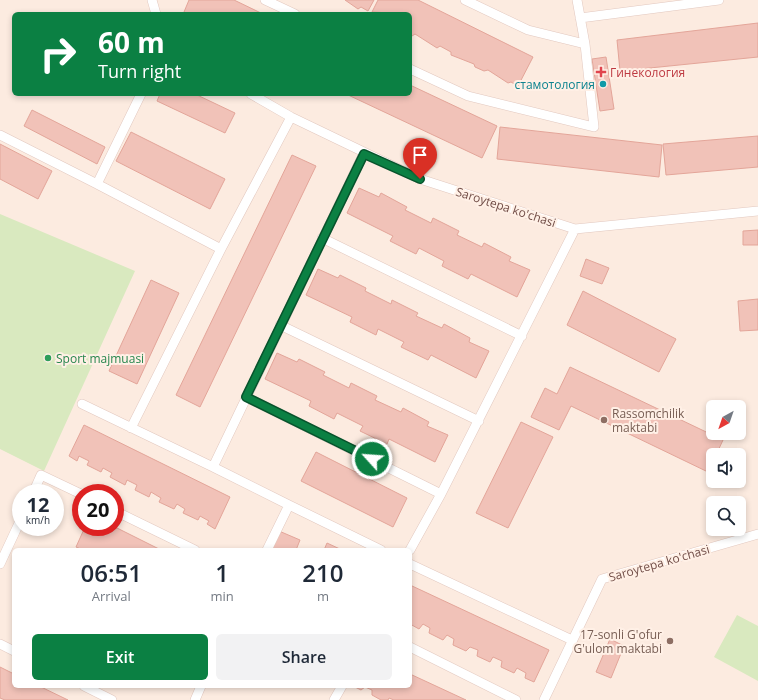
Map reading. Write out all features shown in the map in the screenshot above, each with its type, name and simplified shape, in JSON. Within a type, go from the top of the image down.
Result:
[{"type":"lane","points":[[152,0],[155,12]]},
{"type":"lane","points":[[265,0],[291,12]]},
{"type":"lane","points":[[465,0],[528,30],[585,44]]},
{"type":"lane","points":[[412,70],[468,96],[594,127],[585,44],[577,0]]},
{"type":"lane","points":[[580,18],[719,0]]},
{"type":"lane","points":[[97,184],[140,96]]},
{"type":"lane","name":"Saroytepa ko'chasi","points":[[254,96],[291,117],[364,154],[420,179],[576,229],[758,211]]},
{"type":"lane","points":[[131,428],[221,248],[291,117]]},
{"type":"lane","points":[[0,135],[221,248]]},
{"type":"lane","points":[[213,468],[280,325],[364,154]]},
{"type":"lane","points":[[411,548],[479,421],[576,229]]},
{"type":"lane","points":[[322,238],[522,336]]},
{"type":"lane","points":[[280,325],[479,421]]},
{"type":"lane","points":[[246,397],[441,494]]},
{"type":"lane","points":[[82,404],[377,548]]},
{"type":"lane","points":[[37,484],[41,475],[60,484]]},
{"type":"lane","points":[[268,548],[289,505]]},
{"type":"lane","points":[[124,515],[191,548]]},
{"type":"lane","name":"Saroytepa ko'chasi","points":[[544,700],[602,580],[758,534]]},
{"type":"lane","points":[[0,564],[13,536]]},
{"type":"lane","points":[[412,565],[572,640]]},
{"type":"lane","points":[[0,644],[12,650]]},
{"type":"lane","points":[[412,649],[516,700]]},
{"type":"lane","points":[[88,688],[112,700]]},
{"type":"lane","points":[[195,700],[200,688]]},
{"type":"lane","points":[[334,700],[341,688]]},
{"type":"green space","name":"Sport majmuasi","points":[[0,214],[135,271],[44,471],[0,449]]},
{"type":"green space","points":[[737,615],[758,626],[758,681],[714,657]]},
{"type":"building","points":[[189,0],[234,0],[259,12],[184,12]]},
{"type":"building","points":[[345,0],[374,0],[368,11],[361,7],[358,9]]},
{"type":"building","points":[[378,0],[418,0],[533,57],[518,86],[511,82],[508,83],[488,70],[484,71],[475,67],[474,64],[451,55],[451,52],[440,46],[437,48],[415,34],[412,36],[412,12],[372,12]]},
{"type":"building","points":[[758,23],[758,57],[620,71],[617,40]]},
{"type":"building","name":"стамотология","points":[[606,57],[614,109],[600,111],[592,59]]},
{"type":"building","points":[[412,86],[497,126],[482,158],[350,96],[412,96]]},
{"type":"building","points":[[159,96],[199,96],[235,113],[225,133],[157,101]]},
{"type":"building","points":[[32,110],[105,147],[97,164],[24,126]]},
{"type":"building","points":[[500,127],[662,145],[659,177],[497,159]]},
{"type":"building","points":[[131,132],[225,179],[210,209],[116,161]]},
{"type":"building","points":[[758,136],[758,167],[666,175],[663,144]]},
{"type":"building","points":[[0,144],[52,171],[38,199],[0,179]]},
{"type":"building","points":[[292,155],[316,166],[200,407],[176,395]]},
{"type":"building","points":[[359,188],[379,197],[381,193],[407,207],[405,210],[431,223],[433,218],[459,231],[457,235],[482,247],[484,243],[511,257],[509,261],[530,270],[517,297],[471,274],[468,279],[442,266],[444,261],[419,248],[416,254],[390,241],[393,236],[347,213]]},
{"type":"building","points":[[758,230],[758,245],[743,245],[743,231]]},
{"type":"building","points":[[586,259],[609,268],[602,284],[580,276]]},
{"type":"building","points":[[318,269],[338,278],[340,275],[366,288],[365,291],[391,304],[392,300],[418,313],[416,316],[442,328],[444,324],[470,338],[469,342],[489,351],[476,378],[431,355],[428,360],[401,347],[404,342],[378,329],[376,335],[350,322],[352,317],[306,295]]},
{"type":"building","points":[[151,280],[179,293],[137,384],[109,371]]},
{"type":"building","points":[[583,291],[676,339],[659,372],[567,325]]},
{"type":"building","points":[[758,299],[758,330],[740,331],[738,301]]},
{"type":"building","points":[[277,353],[297,362],[299,359],[325,372],[323,375],[349,388],[351,383],[377,396],[375,400],[401,412],[403,408],[429,422],[427,426],[448,435],[435,462],[389,439],[387,444],[360,431],[363,426],[337,413],[334,419],[309,406],[311,401],[265,379]]},
{"type":"building","points":[[570,367],[706,432],[706,440],[723,440],[719,448],[706,448],[706,471],[571,406],[559,430],[531,417],[545,388],[557,394]]},
{"type":"building","points":[[521,422],[553,437],[508,528],[476,513]]},
{"type":"building","points":[[84,425],[230,497],[215,529],[207,524],[209,521],[200,516],[198,520],[183,513],[185,509],[177,504],[174,509],[159,502],[161,498],[151,492],[149,497],[135,490],[137,485],[127,480],[125,485],[110,477],[112,473],[103,468],[101,472],[87,465],[89,461],[79,456],[77,461],[69,456]]},
{"type":"building","points":[[316,452],[407,498],[393,527],[301,481]]},
{"type":"building","points":[[279,531],[300,540],[297,548],[271,548]]},
{"type":"building","points":[[124,532],[157,548],[76,547],[81,536],[124,536]]},
{"type":"building","points":[[327,543],[338,548],[325,548]]},
{"type":"building","points":[[412,586],[549,650],[534,682],[525,678],[526,673],[517,668],[514,673],[501,667],[502,661],[493,657],[490,662],[477,656],[478,650],[470,647],[466,651],[453,645],[454,639],[447,635],[443,640],[429,633],[430,628],[423,624],[419,629],[412,625]]},
{"type":"building","points":[[610,639],[624,646],[611,678],[596,672]]},
{"type":"building","points":[[0,667],[12,673],[12,688],[43,688],[68,700],[5,700],[0,698]]},
{"type":"building","points":[[412,675],[466,700],[394,700],[389,698],[388,700],[381,700],[372,695],[372,690],[367,688],[412,688]]},
{"type":"place","name":"Гинекология","points":[[601,72]]},
{"type":"place","name":"стамотология","points":[[603,84]]},
{"type":"place","name":"Sport majmuasi","points":[[48,358]]},
{"type":"place","name":"Rassomchilik maktabi","points":[[604,420]]},
{"type":"place","name":"17-sonli G'ofur G'ulom maktabi","points":[[670,641]]},
{"type":"route","points":[[372,459],[246,397],[364,154],[420,179]]}]
